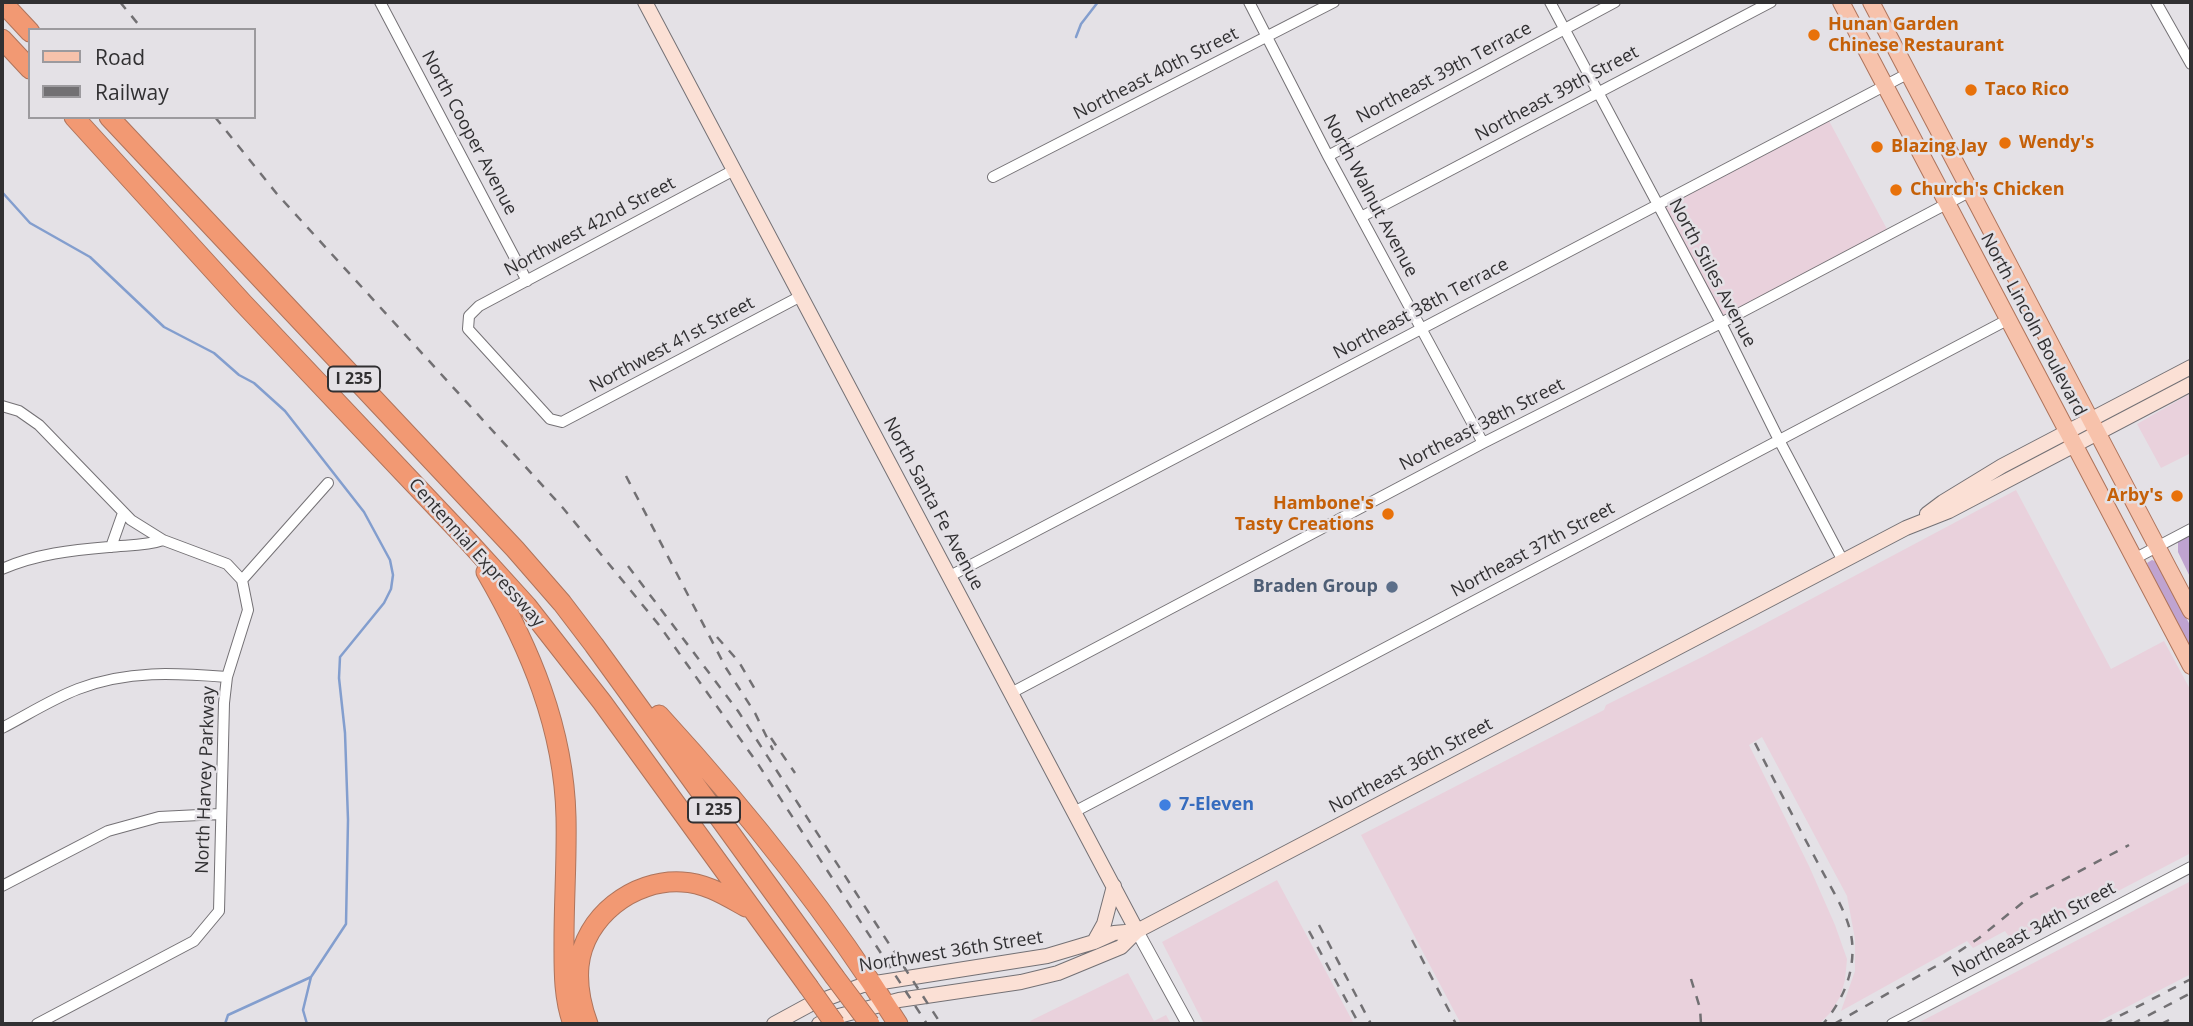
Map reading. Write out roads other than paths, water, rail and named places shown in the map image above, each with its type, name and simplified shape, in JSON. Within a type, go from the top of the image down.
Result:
[{"type":"highway","points":[[2,2],[28,30]]},
{"type":"highway","points":[[2,39],[28,67]]},
{"type":"highway","name":"Centennial Expressway","points":[[76,119],[252,313],[527,606],[564,651],[835,1024]]},
{"type":"highway","name":"Centennial Expressway","points":[[111,119],[515,549],[562,603],[870,1024]]},
{"type":"highway","points":[[468,541],[513,620],[531,660],[548,707],[558,748],[566,815],[565,974],[567,1002],[573,1024]]},
{"type":"highway","points":[[594,645],[697,757],[817,904],[898,1024]]},
{"type":"highway","points":[[588,1024],[579,997],[578,980],[583,950],[596,924],[620,899],[655,884],[684,882],[716,891],[753,911]]},
{"type":"main road","name":"North Santa Fe Avenue","points":[[645,2],[1137,931]]},
{"type":"main road","name":"North Lincoln Boulevard","points":[[1841,2],[2191,666]]},
{"type":"main road","name":"North Lincoln Boulevard","points":[[1871,2],[2191,611]]},
{"type":"main road","name":"Northeast 36th Street","points":[[2096,426],[2191,367]]},
{"type":"main road","name":"Northeast 36th Street","points":[[885,1004],[1059,973],[1121,947],[1137,931],[1918,522],[1943,502],[1988,474],[2191,384]]},
{"type":"main road","points":[[1094,942],[1104,924],[1114,886]]},
{"type":"main road","name":"Northwest 36th Street","points":[[774,1024],[847,989],[1037,958],[1094,942],[1114,933],[1137,931]]},
{"type":"main road","points":[[819,1024],[885,1004]]},
{"type":"street","name":"North Cooper Avenue","points":[[380,2],[527,281]]},
{"type":"street","name":"North Walnut Avenue","points":[[1249,2],[1328,156],[1483,443]]},
{"type":"street","name":"Northeast 40th Street","points":[[993,177],[1334,2]]},
{"type":"street","name":"North Stiles Avenue","points":[[1550,2],[1721,323],[1843,561]]},
{"type":"street","name":"Northeast 39th Terrace","points":[[1328,156],[1615,2]]},
{"type":"street","name":"Northeast 39th Street","points":[[1361,218],[1771,2]]},
{"type":"street","points":[[2157,2],[2191,64]]},
{"type":"street","name":"Northeast 38th Terrace","points":[[950,576],[1909,73]]},
{"type":"street","name":"Northwest 42nd Street","points":[[559,422],[550,419],[474,338],[468,329],[467,319],[474,310],[734,170]]},
{"type":"street","name":"Northeast 38th Street","points":[[1011,693],[1483,443],[1721,323],[1971,191]]},
{"type":"street","name":"Northwest 41st Street","points":[[559,422],[570,420],[801,296]]},
{"type":"street","name":"Northeast 37th Street","points":[[1074,812],[2009,319]]},
{"type":"street","points":[[3,406],[19,411],[39,425],[123,513],[163,540],[227,564],[242,580],[328,483]]},
{"type":"street","points":[[111,547],[123,513]]},
{"type":"street","points":[[2134,559],[2191,529]]},
{"type":"street","points":[[2,569],[23,560],[65,552],[149,545],[163,540]]},
{"type":"street","name":"North Harvey Parkway","points":[[37,1024],[194,942],[219,911],[224,703],[227,677],[247,610],[242,580]]},
{"type":"street","points":[[2,728],[77,689],[115,678],[175,673],[227,677]]},
{"type":"street","points":[[2,886],[108,831],[159,817],[220,814]]},
{"type":"street","name":"Northeast 34th Street","points":[[1892,1024],[2191,867]]},
{"type":"street","name":"North Santa Fe Avenue","points":[[1137,931],[1188,1024]]},
{"type":"waterway","points":[[1076,37],[1081,24],[1098,2]]},
{"type":"waterway","points":[[2,192],[30,223],[90,257],[164,327],[214,353],[285,411],[364,512],[390,560],[393,575],[391,589],[384,603],[340,657],[348,820],[346,924],[311,977],[303,1010],[307,1024]]},
{"type":"waterway","points":[[225,1024],[228,1015],[311,977]]},
{"type":"railway","points":[[120,2],[141,28]]},
{"type":"railway","points":[[217,119],[277,194],[563,508],[659,625],[758,764],[927,1024]]},
{"type":"railway","points":[[626,476],[726,668],[755,713],[773,750]]},
{"type":"railway","points":[[628,566],[738,711],[941,1024]]},
{"type":"railway","points":[[717,637],[739,662],[756,691]]},
{"type":"railway","points":[[771,738],[795,773]]},
{"type":"railway","points":[[1755,743],[1839,903],[1850,931],[1852,964],[1846,986],[1823,1024]]},
{"type":"railway","points":[[1834,1024],[1945,961],[1979,938],[2027,899],[2129,845]]},
{"type":"railway","points":[[1319,925],[1371,1024]]},
{"type":"railway","points":[[1309,931],[1359,1024]]},
{"type":"railway","points":[[1412,940],[1456,1024]]},
{"type":"railway","points":[[1691,979],[1700,1008],[1701,1024]]},
{"type":"railway","points":[[2104,1024],[2191,979]]},
{"type":"railway","points":[[2132,1024],[2191,993]]},
{"type":"railway","points":[[2161,1024],[2169,1020]]},
{"type":"place","name":"Hunan Garden Chinese Restaurant","points":[[1814,35]]},
{"type":"place","name":"Taco Rico","points":[[1971,90]]},
{"type":"place","name":"Wendy's","points":[[2005,143]]},
{"type":"place","name":"Blazing Jay","points":[[1877,147]]},
{"type":"place","name":"Church's Chicken","points":[[1896,190]]},
{"type":"place","name":"Arby's","points":[[2177,496]]},
{"type":"place","name":"Hambone's Tasty Creations","points":[[1388,514]]},
{"type":"place","name":"Braden Group","points":[[1392,587]]},
{"type":"place","name":"7-Eleven","points":[[1165,805]]}]
